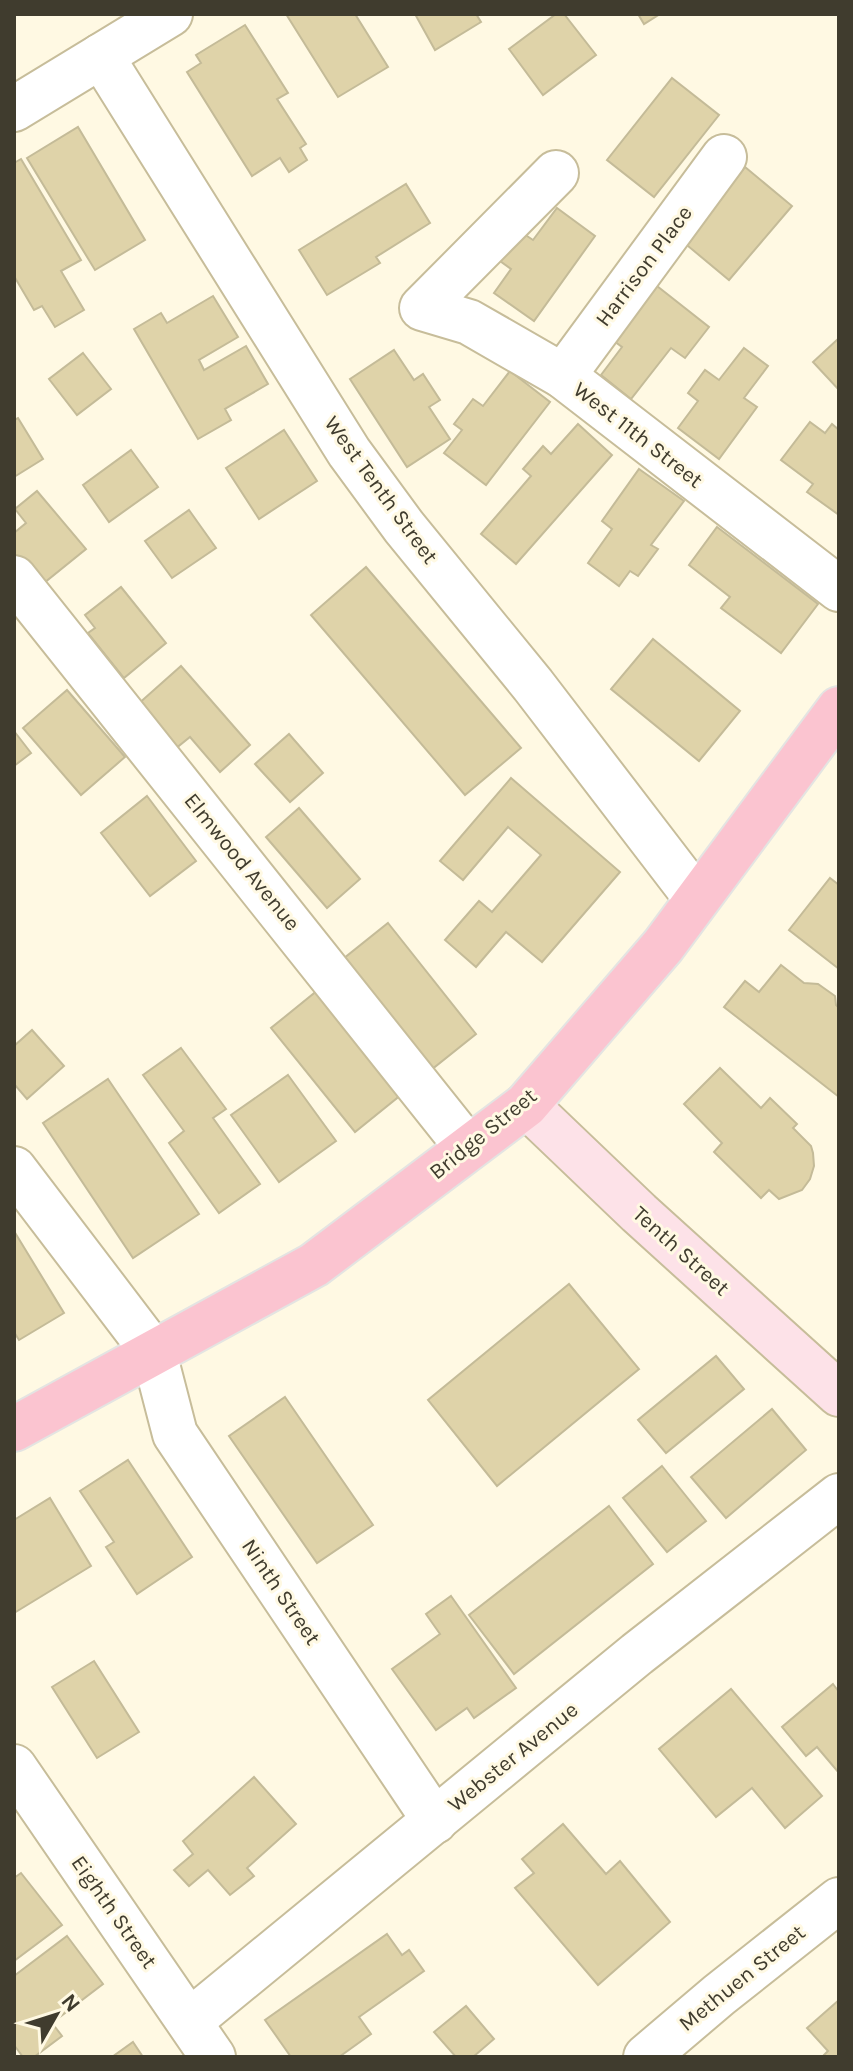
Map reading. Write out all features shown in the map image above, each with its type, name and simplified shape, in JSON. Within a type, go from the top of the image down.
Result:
[{"type":"main road","name":"Bridge Street","points":[[14,1429],[314,1265],[526,1105],[663,946],[839,709]]},
{"type":"street","points":[[14,109],[170,14]]},
{"type":"street","name":"West Tenth Street","points":[[101,56],[349,452],[404,527],[533,685],[697,899]]},
{"type":"street","name":"Harrison Place","points":[[563,376],[724,157]]},
{"type":"street","name":"West 11th Street","points":[[556,173],[422,308],[469,322],[563,376],[839,589]]},
{"type":"street","name":"Elmwood Avenue","points":[[14,578],[468,1148]]},
{"type":"street","name":"Tenth Street","points":[[526,1105],[639,1213],[839,1394]]},
{"type":"street","points":[[14,1169],[154,1353]]},
{"type":"street","name":"Ninth Street","points":[[154,1353],[175,1434],[435,1821]]},
{"type":"street","name":"Webster Avenue","points":[[190,2021],[637,1654],[839,1496]]},
{"type":"street","name":"Eighth Street","points":[[14,1767],[213,2057]]},
{"type":"street","name":"Methuen Street","points":[[646,2057],[839,1900]]},
{"type":"building","points":[[286,14],[355,14],[388,67],[338,97]]},
{"type":"building","points":[[415,14],[476,14],[481,22],[435,50]]},
{"type":"building","points":[[556,14],[564,14],[596,55],[543,95],[509,49]]},
{"type":"building","points":[[638,14],[660,14],[644,24]]},
{"type":"building","points":[[245,25],[288,93],[277,99],[306,144],[300,148],[307,160],[289,172],[280,158],[252,176],[187,72],[201,63],[196,55]]},
{"type":"building","points":[[672,78],[719,115],[654,197],[607,160]]},
{"type":"building","points":[[78,127],[145,240],[95,270],[27,158]]},
{"type":"building","points":[[21,159],[81,260],[61,271],[84,310],[55,327],[42,306],[34,310],[14,276],[14,163]]},
{"type":"building","points":[[745,167],[792,206],[729,280],[682,241]]},
{"type":"building","points":[[406,184],[430,223],[376,257],[380,263],[327,295],[299,250]]},
{"type":"building","points":[[557,208],[595,236],[534,321],[494,293],[511,269],[500,261],[521,232],[533,240]]},
{"type":"building","points":[[657,286],[709,327],[685,358],[671,348],[631,399],[601,375],[622,347],[614,341]]},
{"type":"building","points":[[213,296],[238,337],[199,360],[204,370],[246,346],[268,384],[225,409],[231,420],[198,439],[134,329],[161,313],[167,323]]},
{"type":"building","points":[[839,338],[839,390],[813,362]]},
{"type":"building","points":[[744,348],[768,366],[744,398],[757,407],[719,459],[678,428],[698,401],[688,393],[705,370],[719,380]]},
{"type":"building","points":[[394,350],[414,380],[423,374],[440,400],[429,407],[450,439],[407,467],[350,379]]},
{"type":"building","points":[[83,353],[111,389],[77,415],[49,379]]},
{"type":"building","points":[[510,371],[550,402],[486,485],[444,453],[462,430],[454,424],[473,399],[483,406]]},
{"type":"building","points":[[18,418],[43,459],[14,477],[14,420]]},
{"type":"building","points":[[810,422],[825,433],[832,424],[839,430],[839,515],[807,492],[813,484],[781,460]]},
{"type":"building","points":[[578,424],[612,455],[516,564],[481,534],[531,476],[523,469],[543,446],[551,454]]},
{"type":"building","points":[[284,430],[317,481],[259,519],[226,468]]},
{"type":"building","points":[[131,450],[158,487],[109,522],[83,485]]},
{"type":"building","points":[[639,469],[684,501],[651,545],[658,549],[638,576],[630,571],[619,586],[588,563],[612,529],[602,521]]},
{"type":"building","points":[[37,491],[86,549],[39,587],[14,555],[14,533],[26,523],[15,509]]},
{"type":"building","points":[[189,510],[216,548],[172,578],[145,541]]},
{"type":"building","points":[[717,527],[818,604],[781,653],[721,608],[730,597],[689,565]]},
{"type":"building","points":[[366,567],[521,748],[465,795],[311,615]]},
{"type":"building","points":[[121,587],[166,643],[124,678],[88,633],[95,628],[85,615]]},
{"type":"building","points":[[653,639],[740,711],[699,761],[611,689]]},
{"type":"building","points":[[181,666],[250,745],[220,772],[190,737],[175,749],[137,705]]},
{"type":"building","points":[[67,690],[125,757],[81,795],[23,728]]},
{"type":"building","points":[[14,731],[31,753],[14,766]]},
{"type":"building","points":[[289,734],[323,773],[290,802],[255,764]]},
{"type":"building","points":[[511,778],[620,872],[542,962],[506,932],[476,967],[445,940],[479,901],[492,912],[541,855],[508,827],[463,880],[440,861]]},
{"type":"building","points":[[147,796],[196,861],[150,896],[101,833]]},
{"type":"building","points":[[299,808],[360,879],[327,908],[266,837]]},
{"type":"building","points":[[830,878],[839,885],[839,969],[789,930]]},
{"type":"building","points":[[388,923],[476,1034],[431,1070],[343,959]]},
{"type":"building","points":[[781,965],[804,983],[818,984],[835,996],[839,1008],[839,1097],[724,1007],[745,981],[759,992]]},
{"type":"building","points":[[318,990],[402,1094],[355,1132],[271,1028]]},
{"type":"building","points":[[32,1030],[64,1066],[27,1099],[14,1084],[14,1046]]},
{"type":"building","points":[[181,1048],[226,1109],[213,1118],[260,1184],[219,1213],[169,1143],[184,1131],[143,1075]]},
{"type":"building","points":[[720,1068],[761,1108],[770,1098],[797,1124],[793,1128],[811,1146],[814,1166],[802,1190],[779,1199],[769,1190],[761,1198],[714,1152],[722,1143],[684,1104]]},
{"type":"building","points":[[288,1075],[336,1141],[279,1182],[231,1115]]},
{"type":"building","points":[[108,1079],[199,1214],[133,1258],[43,1123]]},
{"type":"building","points":[[14,1231],[64,1313],[19,1340],[14,1332]]},
{"type":"building","points":[[569,1284],[639,1369],[497,1486],[428,1400]]},
{"type":"building","points":[[716,1356],[744,1389],[666,1453],[638,1420]]},
{"type":"building","points":[[285,1397],[373,1525],[317,1563],[229,1436]]},
{"type":"building","points":[[772,1409],[806,1450],[726,1518],[691,1477]]},
{"type":"building","points":[[128,1460],[192,1557],[137,1594],[106,1547],[114,1542],[80,1491]]},
{"type":"building","points":[[662,1466],[706,1521],[667,1552],[623,1498]]},
{"type":"building","points":[[50,1498],[91,1566],[14,1613],[14,1520]]},
{"type":"building","points":[[609,1506],[653,1564],[514,1674],[469,1615]]},
{"type":"building","points":[[451,1596],[516,1688],[474,1718],[467,1708],[436,1730],[392,1669],[440,1634],[426,1614]]},
{"type":"building","points":[[94,1661],[139,1732],[97,1758],[52,1687]]},
{"type":"building","points":[[833,1684],[839,1692],[839,1773],[817,1747],[806,1756],[782,1727]]},
{"type":"building","points":[[731,1689],[822,1796],[785,1828],[752,1788],[716,1817],[659,1749]]},
{"type":"building","points":[[254,1777],[296,1824],[247,1868],[254,1876],[230,1895],[208,1870],[189,1886],[174,1870],[193,1854],[183,1841]]},
{"type":"building","points":[[563,1824],[606,1874],[620,1861],[670,1922],[598,1985],[515,1888],[534,1873],[522,1859]]},
{"type":"building","points":[[21,1873],[62,1925],[14,1961],[14,1878]]},
{"type":"building","points":[[387,1934],[402,1955],[409,1950],[424,1971],[359,2017],[371,2034],[339,2057],[291,2057],[265,2020]]},
{"type":"building","points":[[67,1936],[103,1984],[52,2023],[62,2036],[34,2057],[23,2057],[14,2045],[14,1976]]},
{"type":"building","points":[[839,2000],[839,2057],[822,2057],[828,2051],[807,2028]]},
{"type":"building","points":[[466,2006],[494,2039],[473,2057],[456,2057],[434,2032]]},
{"type":"building","points":[[133,2042],[143,2057],[112,2057]]}]
